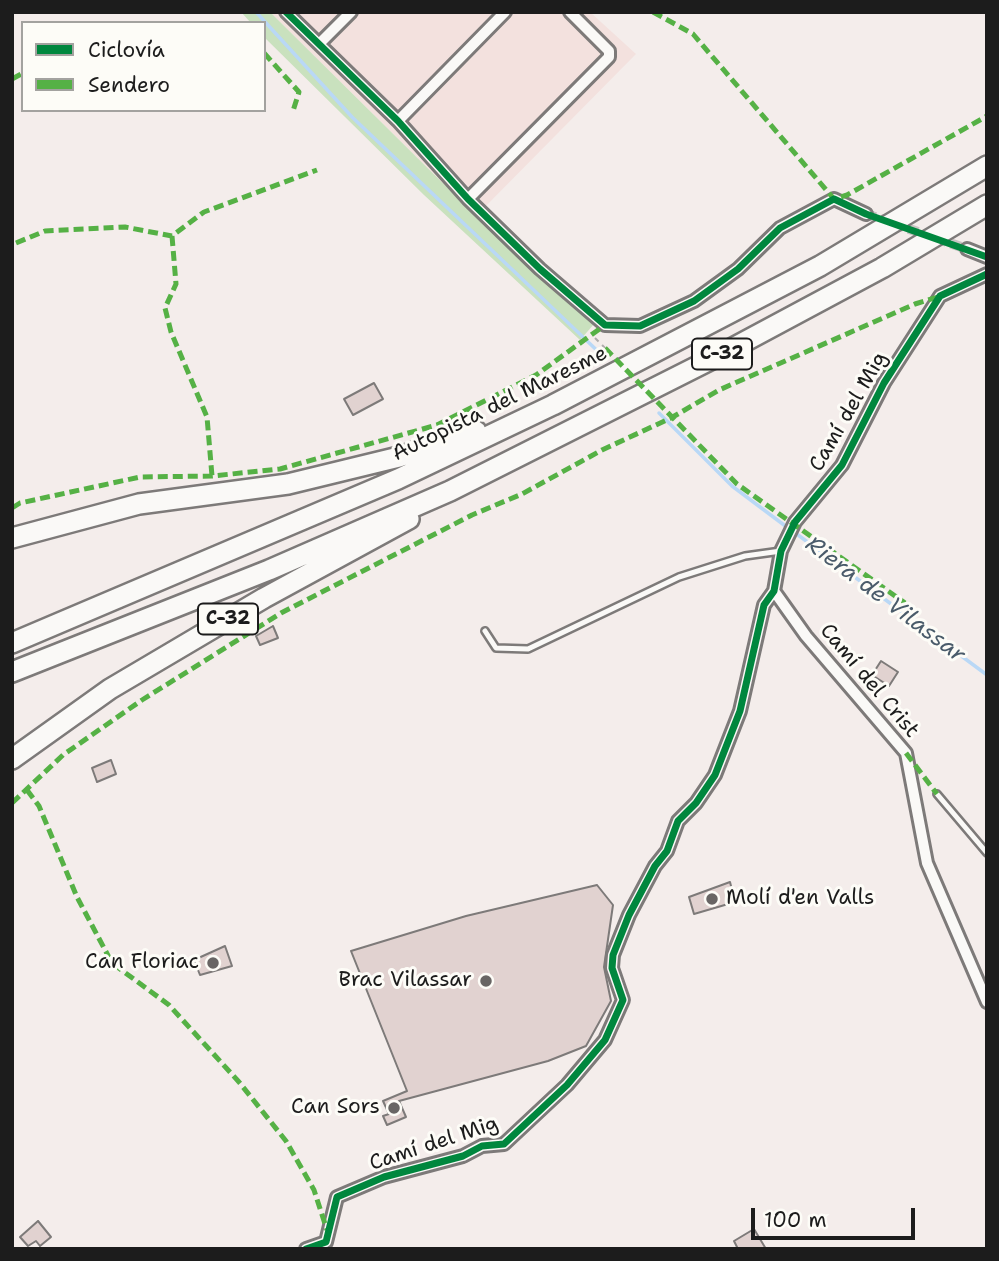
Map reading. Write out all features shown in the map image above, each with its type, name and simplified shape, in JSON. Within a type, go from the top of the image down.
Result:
[{"type":"highway","name":"Autopista del Maresme","points":[[12,643],[398,479],[553,405],[820,266],[987,166]]},
{"type":"highway","name":"C-32","points":[[12,672],[269,570],[450,491],[738,345],[882,268],[987,205]]},
{"type":"highway","points":[[12,538],[139,504],[288,484],[399,457],[553,405]]},
{"type":"highway","name":"C-32","points":[[12,759],[110,689],[264,598],[390,532],[450,491]]},
{"type":"street","points":[[286,12],[398,121],[468,199],[540,269],[605,324],[640,326],[694,301],[738,269],[780,228],[834,199],[866,214]]},
{"type":"street","points":[[320,44],[351,12]]},
{"type":"street","points":[[398,121],[505,12]]},
{"type":"street","points":[[468,199],[609,57],[609,51],[570,12]]},
{"type":"street","points":[[967,249],[987,257]]},
{"type":"street","name":"Camí del Mig","points":[[306,1249],[326,1242],[337,1197],[384,1177],[463,1156],[482,1146],[504,1144],[567,1085],[605,1040],[622,1000],[612,968],[613,955],[629,915],[655,866],[667,851],[678,821],[696,803],[715,775],[740,711],[764,605],[774,591],[781,551],[794,522],[842,465],[884,383],[940,296],[987,274]]},
{"type":"street","name":"Camí del Crist","points":[[774,591],[806,636],[905,753],[927,863],[987,1002]]},
{"type":"lane","points":[[485,631],[496,648],[528,649],[679,577],[745,556],[781,551]]},
{"type":"lane","points":[[937,794],[987,853]]},
{"type":"path","points":[[595,338],[605,348]]},
{"type":"shaded area","points":[[270,12],[590,12],[636,54],[476,216]]},
{"type":"green space","points":[[241,12],[270,12],[476,216],[595,323],[580,340],[424,195],[266,39],[266,21],[249,21]]},
{"type":"building","points":[[374,383],[383,399],[353,415],[344,399]]},
{"type":"building","points":[[273,626],[278,638],[260,645],[256,636]]},
{"type":"building","points":[[881,661],[898,672],[889,686],[872,675]]},
{"type":"building","points":[[111,760],[116,774],[97,782],[92,768]]},
{"type":"building","name":"Molí d'en Valls","points":[[730,882],[735,902],[694,914],[689,897]]},
{"type":"building","name":"Brac Vilassar","points":[[597,885],[613,905],[604,967],[611,1001],[586,1046],[548,1061],[399,1101],[406,1117],[387,1125],[383,1116],[389,1114],[383,1101],[407,1091],[351,951],[466,916]]},
{"type":"building","name":"Can Floriac","points":[[225,946],[232,966],[200,975],[194,960]]},
{"type":"building","points":[[38,1221],[51,1237],[40,1246],[36,1241],[28,1246],[20,1237]]},
{"type":"building","points":[[754,1229],[766,1249],[738,1249],[734,1241]]},
{"type":"waterway","points":[[256,12],[264,21]]},
{"type":"waterway","points":[[266,23],[352,117],[606,359]]},
{"type":"waterway","name":"Riera de Vilassar","points":[[659,413],[732,486],[788,528]]},
{"type":"waterway","name":"Riera de Vilassar","points":[[794,532],[987,675]]},
{"type":"tunnel","points":[[866,214],[967,249]]},
{"type":"marked path","points":[[653,12],[693,34],[834,199],[847,195],[987,116]]},
{"type":"marked path","points":[[266,55],[299,92],[293,111]]},
{"type":"marked path","points":[[12,79],[21,74]]},
{"type":"marked path","points":[[16,243],[45,231],[125,227],[172,236],[204,212],[317,170]]},
{"type":"marked path","points":[[172,236],[176,284],[165,308],[171,332],[207,417],[212,476]]},
{"type":"marked path","points":[[12,803],[63,755],[142,700],[281,613],[472,515],[522,494],[602,450],[671,418],[719,390],[915,304],[938,297]]},
{"type":"marked path","points":[[12,508],[20,503],[140,477],[212,476],[280,469],[437,425],[536,375],[605,325]]},
{"type":"marked path","points":[[605,348],[737,484],[905,603]]},
{"type":"marked path","points":[[906,753],[937,794]]},
{"type":"marked path","points":[[27,790],[39,806],[77,897],[112,963],[169,1005],[239,1082],[286,1141],[314,1190],[327,1230]]},
{"type":"cycle path","points":[[286,12],[398,121],[468,199],[540,269],[605,325],[640,326],[694,301],[738,269],[780,228],[834,199],[866,214],[987,257]]},
{"type":"cycle path","points":[[306,1249],[326,1242],[337,1197],[384,1177],[463,1156],[482,1146],[504,1144],[567,1085],[605,1040],[623,1000],[612,968],[613,955],[629,915],[655,866],[667,851],[678,821],[696,803],[715,775],[740,711],[764,605],[774,591],[781,551],[795,522],[842,465],[884,383],[940,296],[987,274]]},
{"type":"place","name":"Molí d'en Valls","points":[[712,899]]},
{"type":"place","name":"Can Floriac","points":[[213,963]]},
{"type":"place","name":"Brac Vilassar","points":[[486,981]]},
{"type":"place","name":"Can Sors","points":[[394,1108]]}]
